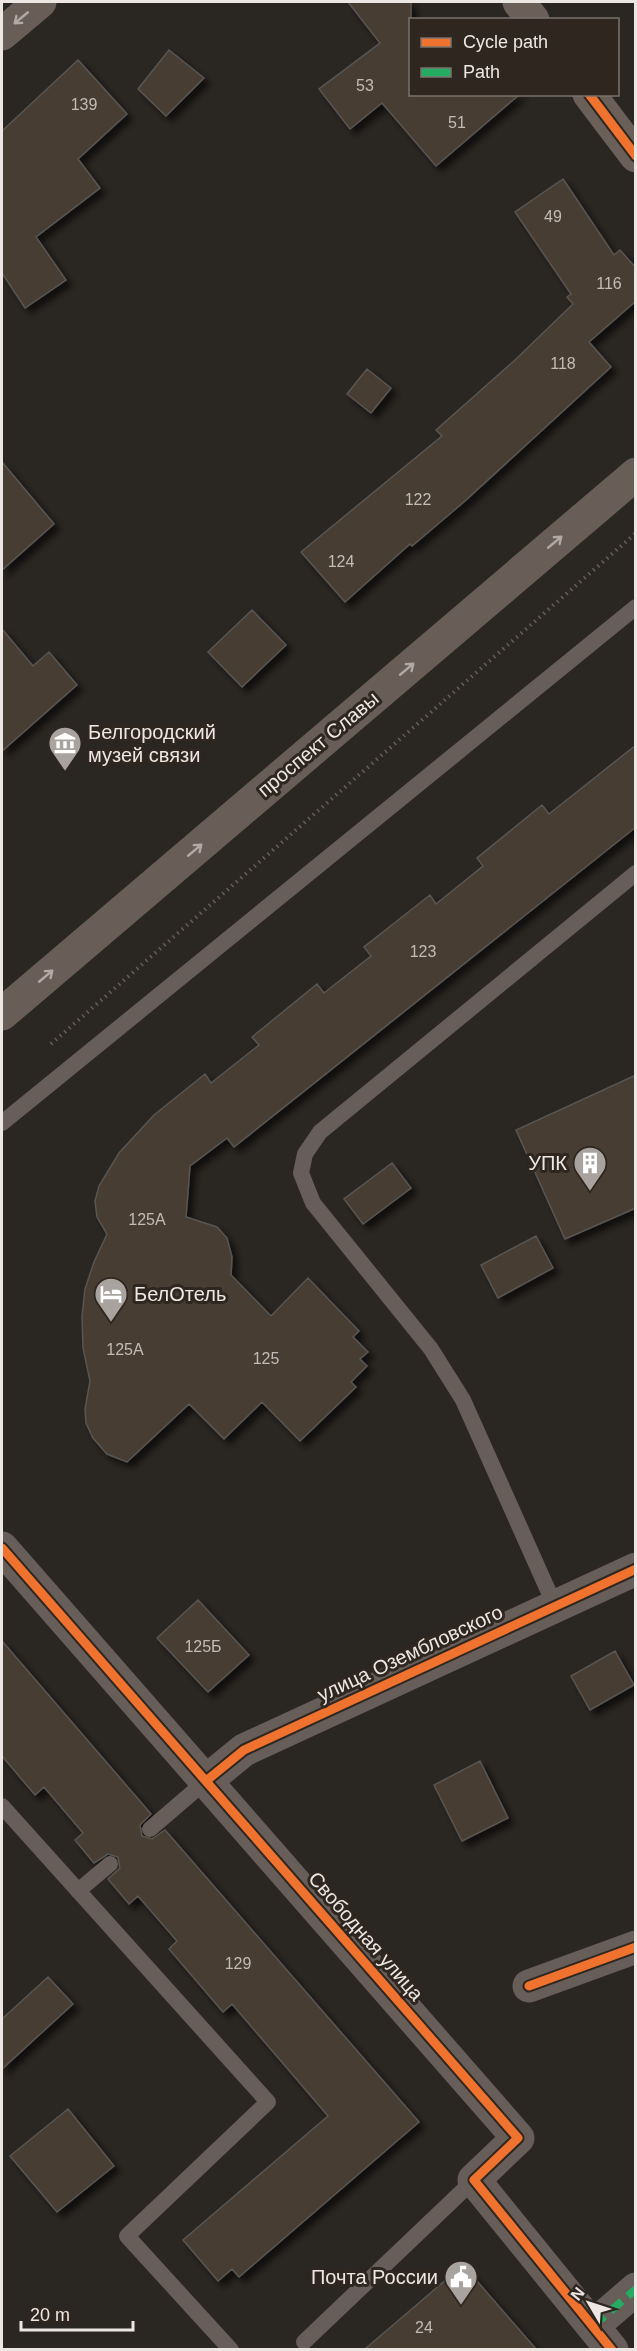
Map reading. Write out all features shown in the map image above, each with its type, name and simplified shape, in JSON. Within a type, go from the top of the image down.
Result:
[{"type":"main road","points":[[2,34],[40,2]]},
{"type":"main road","name":"проспект Славы","points":[[2,1014],[636,474]]},
{"type":"street","points":[[519,2],[531,18]]},
{"type":"street","points":[[591,96],[636,156]]},
{"type":"street","name":"Свободная улица","points":[[2,1548],[518,2138],[474,2180]]},
{"type":"street","name":"улица Озембловского","points":[[206,1781],[244,1750],[636,1569]]},
{"type":"street","points":[[529,1986],[636,1947]]},
{"type":"street","points":[[474,2180],[602,2338],[636,2289]]},
{"type":"lane","points":[[2,1124],[636,607]]},
{"type":"lane","points":[[555,1606],[463,1400],[431,1349],[313,1203],[301,1173],[305,1154],[320,1132],[636,873]]},
{"type":"lane","points":[[150,1829],[206,1781]]},
{"type":"lane","points":[[2,1806],[268,2102],[127,2236],[231,2349]]},
{"type":"lane","points":[[78,1891],[110,1863]]},
{"type":"lane","points":[[304,2347],[474,2180]]},
{"type":"path","points":[[46,1048],[636,533]]},
{"type":"building","points":[[348,2],[411,2],[409,96],[518,96],[436,166],[382,103],[350,129],[319,89],[380,43]]},
{"type":"building","points":[[169,50],[204,78],[166,116],[138,89]]},
{"type":"building","points":[[78,60],[127,114],[78,159],[100,188],[36,237],[66,280],[25,308],[2,273],[2,131]]},
{"type":"building","points":[[563,179],[614,255],[620,250],[636,268],[636,301],[589,342],[611,367],[465,501],[412,546],[410,544],[345,602],[301,552],[442,436],[436,430],[515,360],[573,304],[567,297],[571,294],[515,212]]},
{"type":"building","points":[[367,369],[391,388],[371,413],[347,394]]},
{"type":"building","points":[[2,462],[54,524],[2,570]]},
{"type":"building","points":[[252,610],[286,645],[242,687],[208,652]]},
{"type":"building","points":[[2,629],[33,666],[49,652],[77,685],[2,751]]},
{"type":"building","points":[[636,745],[636,827],[234,1147],[227,1138],[190,1166],[186,1217],[217,1227],[227,1238],[232,1257],[231,1275],[271,1316],[308,1278],[359,1331],[353,1337],[368,1352],[360,1359],[367,1366],[351,1382],[356,1387],[300,1441],[262,1402],[224,1439],[189,1404],[127,1462],[107,1454],[93,1438],[86,1423],[85,1409],[90,1381],[83,1348],[82,1316],[85,1289],[107,1234],[97,1217],[95,1201],[99,1186],[119,1153],[154,1115],[205,1074],[211,1083],[259,1045],[252,1037],[317,984],[324,993],[371,956],[364,947],[430,895],[436,904],[483,866],[477,858],[542,805],[549,814]]},
{"type":"building","points":[[636,1075],[636,1208],[565,1239],[516,1130]]},
{"type":"building","points":[[392,1163],[411,1188],[363,1224],[344,1199]]},
{"type":"building","points":[[536,1236],[553,1268],[498,1298],[481,1265]]},
{"type":"building","points":[[198,1600],[249,1655],[208,1692],[157,1638]]},
{"type":"building","points":[[2,1641],[151,1814],[140,1825],[142,1836],[152,1839],[165,1830],[419,2122],[239,2277],[232,2269],[218,2281],[183,2240],[328,2116],[232,2004],[223,2012],[169,1949],[177,1941],[138,1896],[129,1904],[108,1879],[120,1868],[118,1857],[108,1854],[94,1863],[75,1840],[83,1833],[44,1787],[35,1795],[2,1756]]},
{"type":"building","points":[[615,1651],[634,1685],[590,1710],[571,1676]]},
{"type":"building","points":[[480,1761],[508,1818],[462,1841],[434,1785]]},
{"type":"building","points":[[48,1977],[73,2004],[2,2069],[2,2019]]},
{"type":"building","points":[[68,2109],[114,2166],[57,2212],[10,2156]]},
{"type":"building","name":"Почта России","points":[[463,2265],[536,2349],[365,2349],[420,2302]]},
{"type":"marked path","points":[[593,2326],[636,2289]]},
{"type":"cycle path","points":[[591,96],[636,156]]},
{"type":"cycle path","points":[[2,1548],[518,2138],[474,2180],[612,2350]]},
{"type":"cycle path","points":[[206,1781],[244,1750],[636,1569]]},
{"type":"cycle path","points":[[529,1986],[636,1947]]},
{"type":"place","name":"Белгородский музей связи","points":[[65,772]]},
{"type":"place","name":"УПК","points":[[590,1192]]},
{"type":"place","name":"БелОтель","points":[[111,1323]]},
{"type":"place","name":"Почта России","points":[[461,2306]]}]
